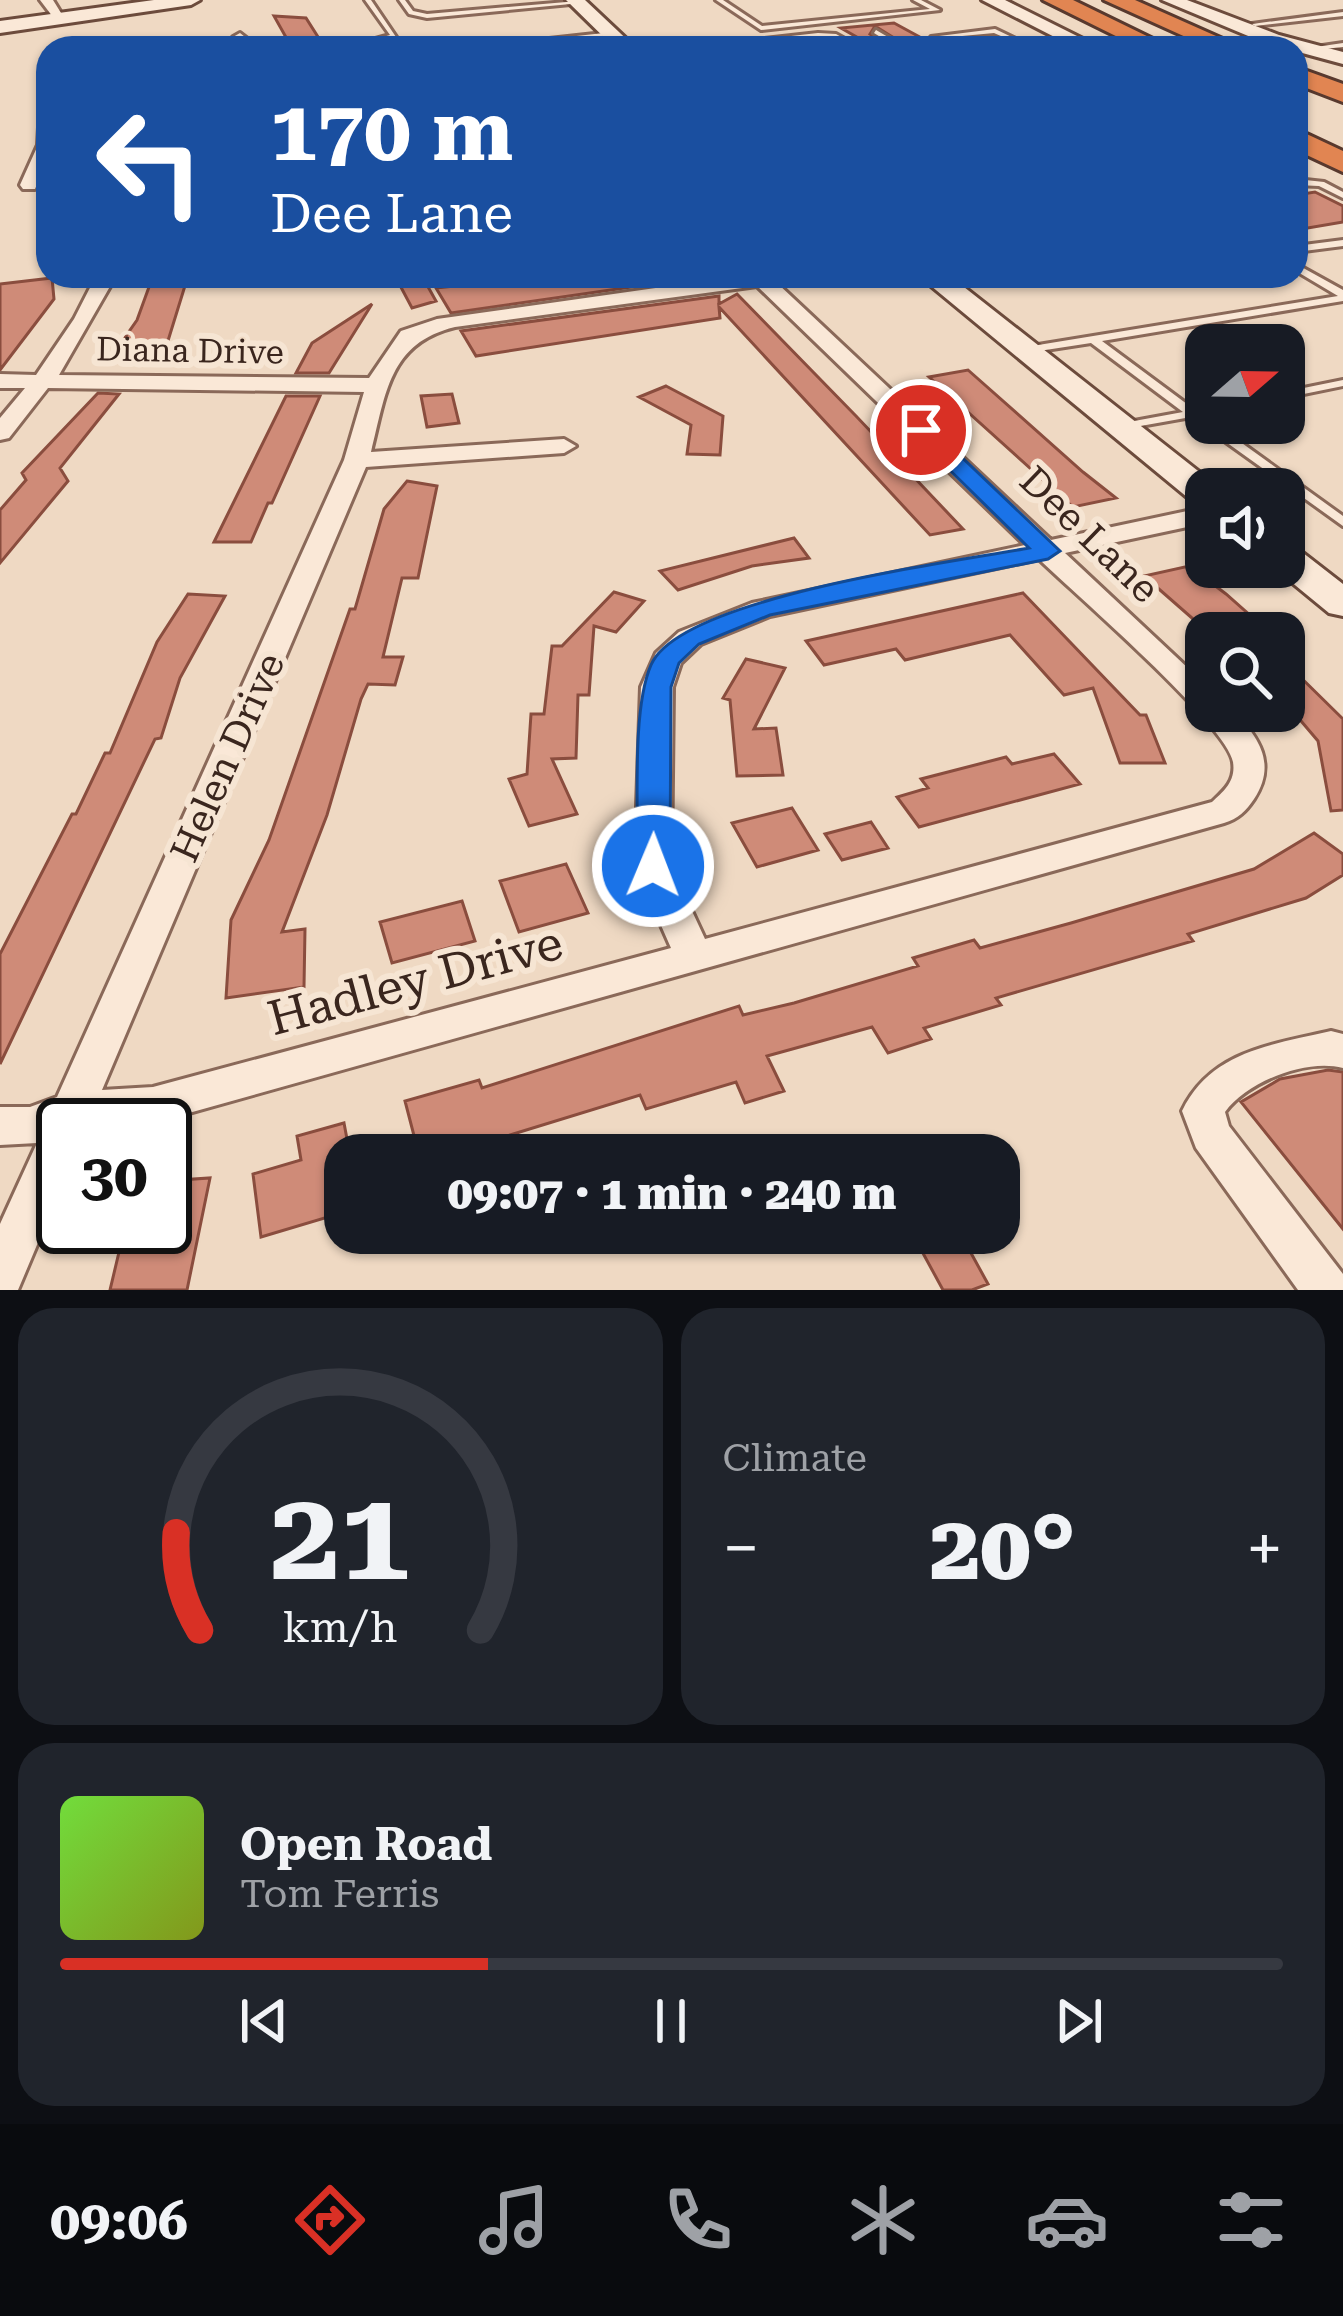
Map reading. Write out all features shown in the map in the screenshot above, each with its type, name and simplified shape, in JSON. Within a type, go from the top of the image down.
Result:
[{"type":"highway","points":[[1031,0],[1100,36]]},
{"type":"highway","points":[[1054,0],[1134,36]]},
{"type":"highway","points":[[1115,0],[1203,36]]},
{"type":"highway","points":[[1308,69],[1343,89]]},
{"type":"highway","points":[[1308,114],[1343,130]]},
{"type":"highway","points":[[1308,147],[1343,164]]},
{"type":"main road","points":[[0,23],[54,10],[136,0]]},
{"type":"main road","points":[[54,10],[191,0]]},
{"type":"main road","points":[[991,0],[1066,36]]},
{"type":"main road","points":[[1171,0],[1243,36]]},
{"type":"main road","points":[[1195,0],[1295,36]]},
{"type":"main road","points":[[576,2],[613,36]]},
{"type":"main road","points":[[1308,40],[1340,50]]},
{"type":"main road","points":[[1308,61],[1340,50]]},
{"type":"main road","points":[[948,288],[1185,477]]},
{"type":"main road","points":[[1305,574],[1343,604]]},
{"type":"street","points":[[0,434],[88,317],[101,288]]},
{"type":"street","name":"Helen Drive","points":[[77,1098],[356,460],[378,385],[398,346],[428,327],[693,288]]},
{"type":"street","name":"Dee Lane","points":[[779,288],[1185,684]]},
{"type":"street","name":"Diana Drive","points":[[0,381],[378,385]]},
{"type":"street","points":[[356,460],[564,446]]},
{"type":"street","points":[[694,956],[653,866],[657,687],[667,660],[690,638],[762,608],[1185,520]]},
{"type":"street","name":"Hadley Drive","points":[[178,1098],[1224,811],[1240,797],[1251,776],[1249,753],[1232,732]]},
{"type":"street","points":[[1326,1290],[1211,1136],[1203,1111],[1211,1092],[1226,1078],[1331,1048],[1343,1051]]},
{"type":"street","name":"Hadley Drive","points":[[0,1126],[36,1125]]},
{"type":"street","name":"Helen Drive","points":[[0,1277],[36,1194]]},
{"type":"lane","points":[[368,0],[394,36]]},
{"type":"lane","points":[[404,0],[411,14],[427,16],[576,2]]},
{"type":"lane","points":[[520,0],[529,8]]},
{"type":"lane","points":[[719,0],[761,28],[937,10],[916,0]]},
{"type":"lane","points":[[1256,24],[1343,14]]},
{"type":"lane","points":[[944,36],[995,31],[1006,36]]},
{"type":"lane","points":[[875,32],[882,36]]},
{"type":"lane","points":[[1308,183],[1343,195]]},
{"type":"lane","points":[[1308,248],[1343,243]]},
{"type":"lane","points":[[1308,274],[1343,296]]},
{"type":"lane","points":[[1026,350],[1343,296]]},
{"type":"lane","points":[[1093,339],[1185,402]]},
{"type":"lane","points":[[1305,391],[1343,383]]},
{"type":"lane","points":[[1122,427],[1185,415]]},
{"type":"lane","points":[[1235,444],[1343,522]]},
{"type":"building","points":[[274,16],[306,18],[317,36],[285,36]]},
{"type":"building","points":[[894,23],[918,36],[891,36],[875,26],[873,36],[855,36],[841,28]]},
{"type":"building","points":[[1308,193],[1343,206],[1343,222],[1308,228]]},
{"type":"building","points":[[36,280],[36,288],[53,288],[54,299],[0,370],[0,284]]},
{"type":"building","points":[[149,288],[184,288],[163,357],[112,356],[137,320]]},
{"type":"building","points":[[401,288],[429,288],[436,301],[412,308]]},
{"type":"building","points":[[436,288],[625,288],[451,313]]},
{"type":"building","points":[[737,294],[963,529],[930,535],[719,307],[720,318],[476,356],[461,331],[719,296],[719,304]]},
{"type":"building","points":[[372,304],[329,373],[296,373],[312,343]]},
{"type":"building","points":[[968,370],[1116,498],[1073,507],[929,377]]},
{"type":"building","points":[[666,386],[723,416],[720,455],[687,454],[691,425],[639,397]]},
{"type":"building","points":[[98,393],[119,394],[60,468],[68,481],[0,563],[0,510],[26,480],[22,473]]},
{"type":"building","points":[[452,394],[459,423],[427,427],[421,396]]},
{"type":"building","points":[[286,396],[320,396],[272,503],[251,542],[214,542]]},
{"type":"building","points":[[407,481],[437,486],[418,578],[402,578],[383,657],[403,657],[395,685],[368,684],[361,699],[327,815],[282,932],[305,929],[304,987],[226,998],[231,920],[269,840],[350,609],[355,609],[384,509]]},
{"type":"building","points":[[794,538],[809,558],[752,566],[678,590],[660,571]]},
{"type":"building","points":[[1185,567],[1185,588],[1218,588],[1246,612],[1185,612],[1144,576]]},
{"type":"building","points":[[614,592],[644,601],[616,632],[594,626],[589,695],[578,695],[576,758],[552,759],[577,814],[529,826],[509,779],[527,774],[531,714],[544,714],[552,646],[562,646]]},
{"type":"building","points":[[1023,593],[1140,715],[1146,715],[1165,763],[1120,763],[1093,688],[1064,695],[1010,635],[905,660],[896,649],[824,665],[806,641]]},
{"type":"building","points":[[188,594],[225,596],[180,678],[161,738],[155,739],[0,1064],[0,954],[105,753],[110,753],[157,642]]},
{"type":"building","points":[[746,659],[785,668],[754,729],[776,728],[783,775],[737,776],[730,700],[723,698]]},
{"type":"building","points":[[1305,682],[1343,719],[1343,810],[1331,811],[1318,741],[1305,726]]},
{"type":"building","points":[[1054,754],[1080,784],[919,827],[897,797],[928,788],[921,779],[1006,757],[1012,764]]},
{"type":"building","points":[[792,808],[818,850],[757,867],[732,823]]},
{"type":"building","points":[[871,822],[888,848],[842,860],[825,834]]},
{"type":"building","points":[[1314,833],[1343,854],[1343,875],[1306,898],[1188,934],[1193,941],[996,998],[1001,1005],[924,1028],[931,1039],[888,1053],[872,1027],[767,1056],[784,1091],[745,1103],[736,1082],[646,1109],[640,1095],[513,1134],[414,1134],[405,1101],[479,1080],[482,1088],[739,1006],[743,1015],[794,1003],[918,966],[913,958],[974,940],[980,948],[1254,869]]},
{"type":"building","points":[[566,864],[588,913],[519,932],[500,881]]},
{"type":"building","points":[[462,901],[475,941],[392,963],[380,922]]},
{"type":"building","points":[[1328,1070],[1343,1072],[1343,1229],[1241,1102],[1280,1079]]},
{"type":"building","points":[[344,1123],[346,1134],[324,1134],[324,1218],[261,1237],[253,1174],[301,1160],[297,1136]]},
{"type":"building","points":[[210,1178],[187,1290],[110,1290],[119,1254],[192,1254],[192,1179]]},
{"type":"building","points":[[923,1254],[972,1254],[988,1284],[972,1290],[943,1290]]},
{"type":"route","points":[[653,866],[657,687],[667,660],[690,638],[762,608],[1048,551],[921,430]]}]
